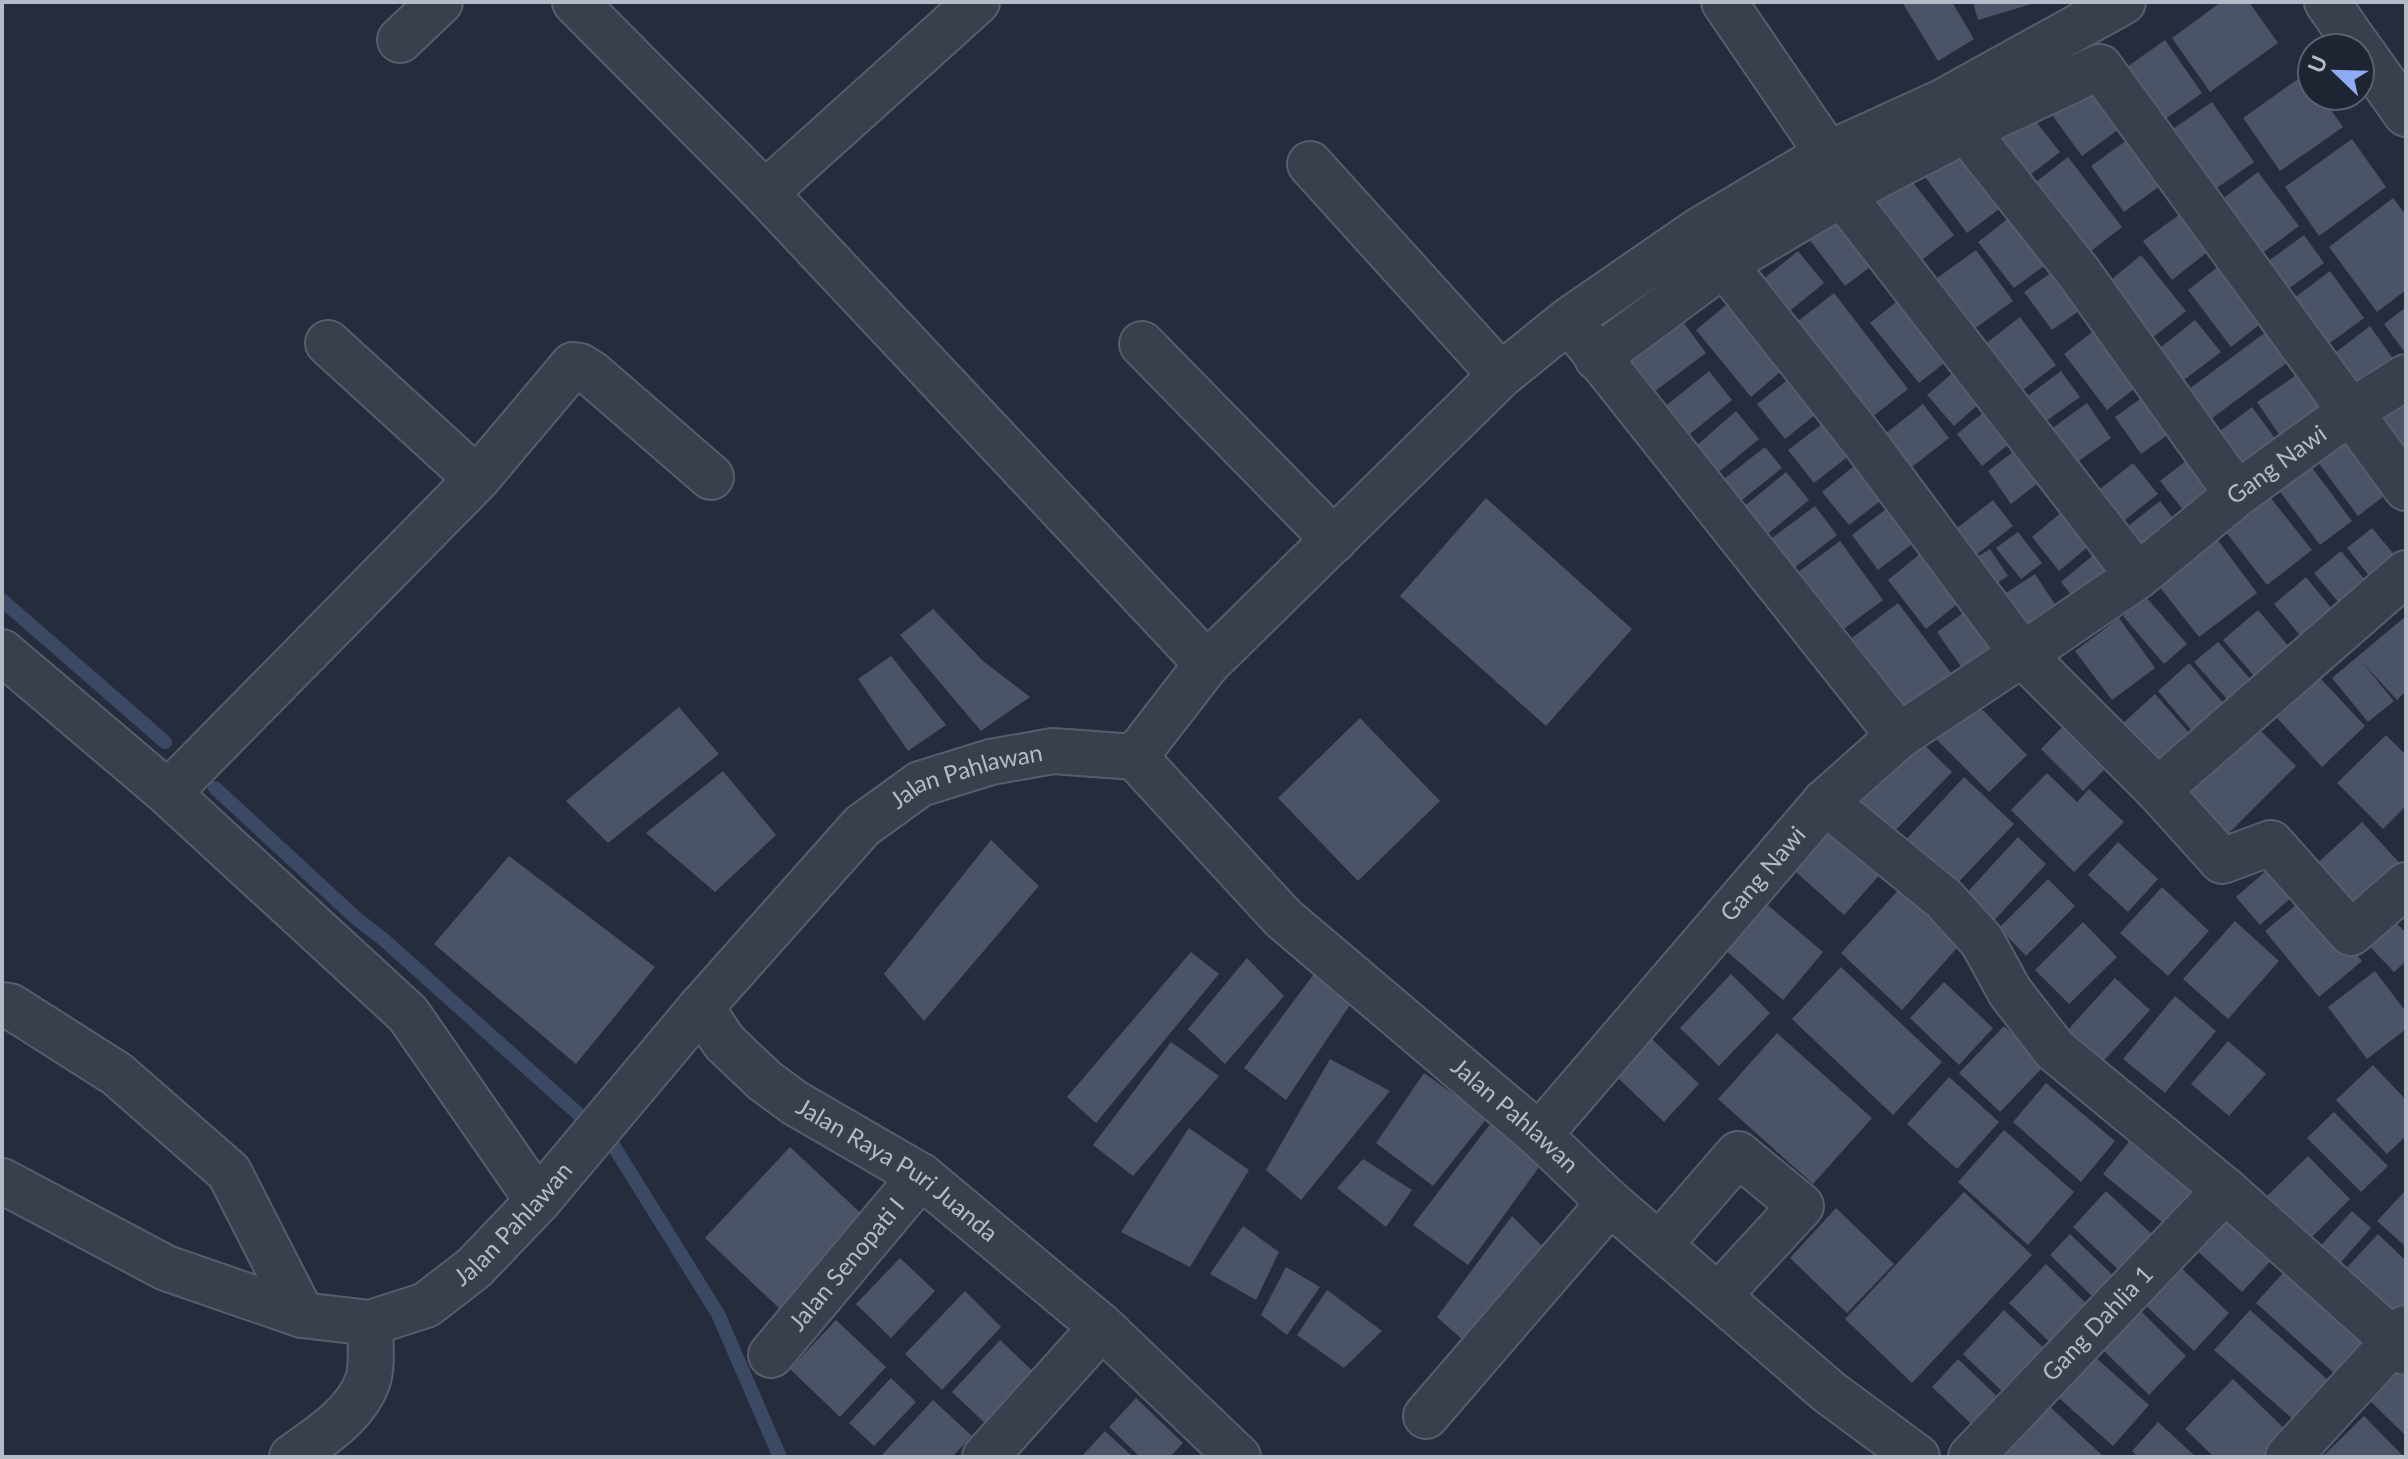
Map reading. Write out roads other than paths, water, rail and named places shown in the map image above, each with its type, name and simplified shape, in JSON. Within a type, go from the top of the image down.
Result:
[{"type":"street","points":[[400,40],[440,2]]},
{"type":"street","points":[[575,2],[765,193],[1207,664]]},
{"type":"street","points":[[765,193],[977,2]]},
{"type":"street","points":[[1724,2],[1828,154]]},
{"type":"street","points":[[1135,757],[1207,664],[1501,375],[1569,320],[1698,231],[1828,154],[1944,101],[2123,2]]},
{"type":"street","points":[[2327,2],[2349,32]]},
{"type":"street","points":[[1597,358],[1724,264],[1842,194],[1966,130],[2100,67],[2406,488]]},
{"type":"street","points":[[2376,71],[2406,114]]},
{"type":"street","points":[[1966,130],[2079,273],[2237,494]]},
{"type":"street","points":[[1310,164],[1501,375]]},
{"type":"street","points":[[1842,194],[2138,576]]},
{"type":"street","points":[[1724,264],[2030,650],[2222,861],[2271,843],[2351,933],[2406,885]]},
{"type":"street","points":[[1569,320],[1899,736]]},
{"type":"street","points":[[328,343],[477,479]]},
{"type":"street","points":[[1142,344],[1334,540]]},
{"type":"street","points":[[168,793],[477,479],[573,365],[591,373],[711,477]]},
{"type":"street","name":"Gang Nawi","points":[[1539,1135],[1825,802],[1899,736],[2138,576],[2237,494],[2350,412],[2406,377]]},
{"type":"street","points":[[2158,790],[2406,573]]},
{"type":"street","points":[[2,652],[168,793],[408,1014],[538,1201]]},
{"type":"street","name":"Jalan Pahlawan","points":[[2,1181],[166,1268],[302,1315],[370,1323],[426,1305],[474,1268],[538,1201],[701,1007],[862,826],[920,784],[991,762],[1053,751],[1135,757],[1283,918],[1539,1135],[1608,1201],[1829,1392],[1917,1457]]},
{"type":"street","points":[[1825,802],[1944,899],[1982,941],[2010,992],[2055,1050],[2402,1341],[2288,1457]]},
{"type":"street","points":[[2,1005],[10,1006],[117,1074],[229,1172],[302,1315]]},
{"type":"street","name":"Jalan Raya Puri Juanda","points":[[701,1007],[724,1042],[765,1081],[795,1103],[921,1176],[1102,1327],[1238,1457]]},
{"type":"street","points":[[1659,1245],[1738,1154],[1801,1206],[1718,1296]]},
{"type":"street","name":"Jalan Senopati I","points":[[771,1355],[921,1176]]},
{"type":"street","name":"Gang Dahlia 1","points":[[1971,1457],[2225,1190]]},
{"type":"street","points":[[1426,1416],[1608,1201]]},
{"type":"street","points":[[310,1452],[359,1399],[368,1379],[370,1323]]},
{"type":"street","points":[[985,1457],[1102,1327]]},
{"type":"waterway","points":[[2,600],[165,742]]},
{"type":"waterway","points":[[215,788],[357,919],[613,1145],[718,1314],[780,1457]]}]
